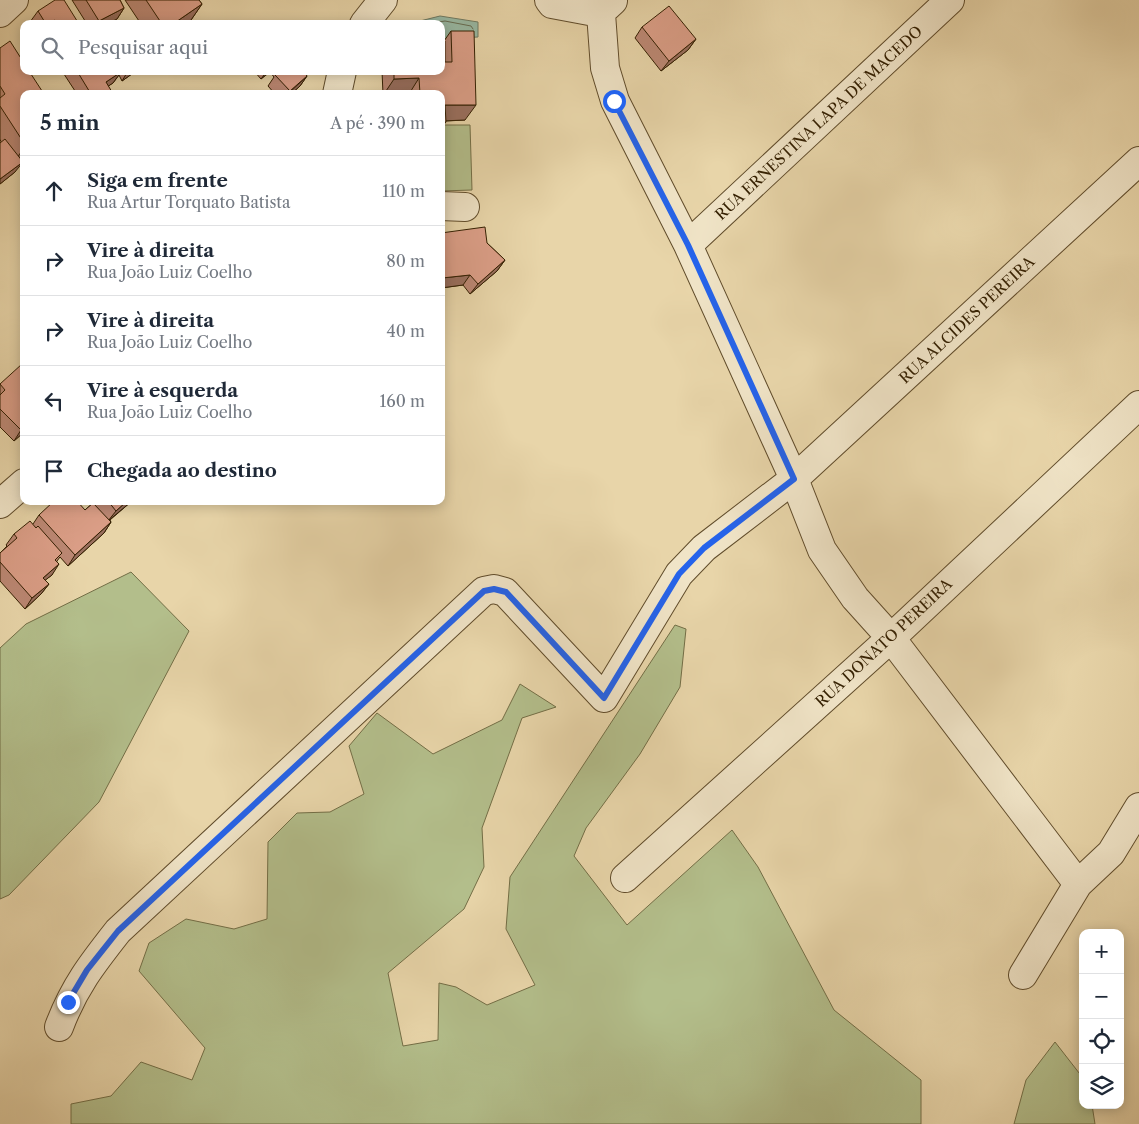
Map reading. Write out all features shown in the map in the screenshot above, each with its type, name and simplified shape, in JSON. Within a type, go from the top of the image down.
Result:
[{"type":"street","points":[[0,13],[14,0]]},
{"type":"street","points":[[367,20],[383,0]]},
{"type":"street","points":[[549,0],[552,4],[605,4],[604,68],[614,101],[688,245],[794,479],[822,550],[855,598],[891,638],[1078,884]]},
{"type":"street","name":"RUA ERNESTINA LAPA DE MACEDO","points":[[688,245],[950,0]]},
{"type":"street","points":[[337,90],[341,75]]},
{"type":"street","name":"RUA ALCIDES PEREIRA","points":[[59,1027],[68,1002],[87,970],[118,931],[484,591],[494,589],[506,592],[604,698],[679,574],[704,548],[794,479],[1139,160]]},
{"type":"street","name":"RUA DONATO PEREIRA","points":[[625,878],[891,638],[1139,405]]},
{"type":"street","points":[[0,504],[20,486]]},
{"type":"street","points":[[1023,975],[1078,884],[1111,853],[1139,807]]},
{"type":"shaded area","points":[[445,125],[470,125],[472,190],[445,191]]},
{"type":"shaded area","points":[[131,572],[189,631],[99,802],[9,895],[0,899],[0,648],[26,624]]},
{"type":"shaded area","points":[[675,625],[686,629],[680,687],[640,754],[586,828],[574,856],[627,925],[732,830],[758,867],[834,1010],[921,1080],[921,1124],[71,1124],[71,1104],[111,1096],[141,1062],[192,1080],[205,1048],[139,971],[149,943],[186,919],[234,929],[267,919],[268,842],[297,813],[330,812],[364,794],[349,746],[377,713],[433,754],[502,720],[520,684],[556,707],[522,718],[482,828],[484,867],[464,909],[388,973],[403,1046],[438,1040],[439,983],[456,987],[487,1005],[535,985],[506,929],[510,877]]},
{"type":"shaded area","points":[[1055,1042],[1079,1073],[1079,1109],[1093,1109],[1095,1124],[1014,1124],[1026,1080]]},
{"type":"water","points":[[440,16],[478,22],[478,37],[445,39],[445,20],[424,20]]},
{"type":"building","points":[[55,0],[64,0],[76,20],[44,20],[38,11]]},
{"type":"building","points":[[86,0],[120,0],[124,8],[98,20]]},
{"type":"building","points":[[146,0],[199,0],[202,4],[179,20],[159,20]]},
{"type":"building","points":[[669,6],[696,39],[669,61],[642,27]]},
{"type":"building","points":[[451,31],[474,31],[476,105],[445,105],[445,90],[420,90],[419,78],[394,79],[394,75],[445,75],[445,62],[452,62]]},
{"type":"building","points":[[10,41],[20,57],[20,75],[32,75],[41,90],[20,90],[20,137],[0,106],[0,98],[5,94],[0,86],[0,48]]},
{"type":"building","points":[[79,75],[116,75],[106,82],[111,90],[89,90]]},
{"type":"building","points":[[275,75],[306,75],[291,90]]},
{"type":"building","points":[[5,139],[20,158],[20,164],[0,179],[0,143]]},
{"type":"building","points":[[485,227],[487,243],[505,260],[478,284],[470,275],[445,278],[445,232]]},
{"type":"building","points":[[20,366],[20,429],[0,409],[0,395],[5,390],[0,384]]},
{"type":"building","points":[[50,505],[81,505],[85,510],[91,505],[95,505],[111,522],[75,555],[39,515]]},
{"type":"building","points":[[111,505],[123,505],[116,511]]},
{"type":"building","points":[[30,521],[36,528],[38,526],[62,553],[55,560],[59,564],[43,578],[49,584],[32,598],[0,562],[0,553],[17,538],[14,534]]},
{"type":"route","points":[[68,1002],[87,970],[118,931],[484,591],[494,589],[506,592],[604,698],[679,574],[704,548],[794,479],[688,245],[614,101]]}]
